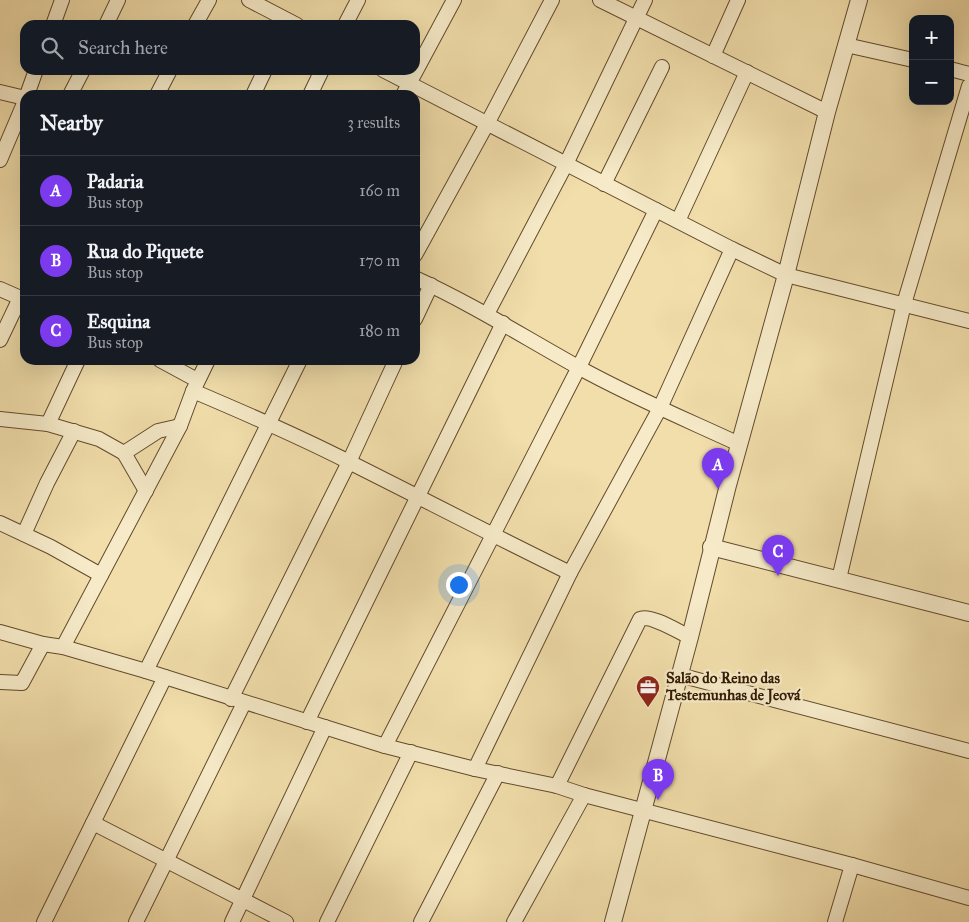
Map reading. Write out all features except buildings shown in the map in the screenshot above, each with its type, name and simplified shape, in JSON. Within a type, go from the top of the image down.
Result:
[{"type":"street","points":[[55,20],[62,0]]},
{"type":"street","points":[[108,20],[118,0]]},
{"type":"street","points":[[198,20],[209,0]]},
{"type":"street","points":[[348,20],[358,0]]},
{"type":"street","points":[[420,63],[454,0]]},
{"type":"street","points":[[420,246],[552,0]]},
{"type":"street","points":[[600,0],[827,112]]},
{"type":"street","points":[[487,314],[566,164],[645,0]]},
{"type":"street","points":[[713,56],[738,0]]},
{"type":"street","points":[[613,922],[690,637],[739,444],[786,275],[827,112],[859,0]]},
{"type":"street","points":[[258,2],[285,20]]},
{"type":"street","points":[[846,45],[909,59]]},
{"type":"street","points":[[604,184],[662,67]]},
{"type":"street","points":[[954,70],[969,74]]},
{"type":"street","points":[[678,222],[747,72]]},
{"type":"street","points":[[29,90],[34,75]]},
{"type":"street","points":[[73,90],[81,75]]},
{"type":"street","points":[[160,90],[167,75]]},
{"type":"street","points":[[255,90],[263,75]]},
{"type":"street","points":[[312,90],[320,75]]},
{"type":"street","points":[[389,75],[406,89],[414,75]]},
{"type":"street","points":[[839,579],[904,304],[969,86]]},
{"type":"street","points":[[0,92],[20,98]]},
{"type":"street","points":[[420,95],[487,124],[786,275],[969,321]]},
{"type":"street","points":[[0,160],[20,112]]},
{"type":"street","points":[[385,746],[579,368],[656,210]]},
{"type":"street","points":[[475,768],[570,573],[660,408],[732,249]]},
{"type":"street","points":[[420,280],[487,314],[579,368],[739,444]]},
{"type":"street","points":[[420,308],[431,285]]},
{"type":"street","points":[[0,289],[20,298]]},
{"type":"street","points":[[0,340],[20,303]]},
{"type":"street","points":[[308,722],[503,323]]},
{"type":"street","points":[[48,424],[76,365]]},
{"type":"street","points":[[167,365],[195,386],[570,573]]},
{"type":"street","points":[[63,647],[180,426],[195,386],[206,365]]},
{"type":"street","points":[[146,671],[298,365]]},
{"type":"street","points":[[136,922],[167,862],[238,701],[394,365]]},
{"type":"street","points":[[0,419],[48,424],[99,439],[124,453],[146,491]]},
{"type":"street","points":[[124,453],[158,431],[180,426]]},
{"type":"street","points":[[24,534],[74,431]]},
{"type":"street","points":[[0,522],[100,575]]},
{"type":"street","points":[[712,547],[968,611]]},
{"type":"street","points":[[557,786],[640,619],[643,617],[651,618],[690,637]]},
{"type":"street","points":[[0,632],[42,644],[63,647],[146,671],[385,746],[557,786],[584,795],[644,809],[969,898]]},
{"type":"street","points":[[0,682],[22,683],[42,644]]},
{"type":"street","points":[[679,675],[969,751]]},
{"type":"street","points":[[44,922],[164,677]]},
{"type":"street","points":[[232,922],[325,727]]},
{"type":"street","points":[[327,922],[410,752]]},
{"type":"street","points":[[421,922],[498,773]]},
{"type":"street","points":[[514,922],[584,795]]},
{"type":"street","points":[[93,823],[286,922]]},
{"type":"street","points":[[835,922],[852,865]]},
{"type":"place","name":"Padaria","points":[[718,489]]},
{"type":"place","name":"Esquina","points":[[778,576]]},
{"type":"place","name":"Salão do Reino das Testemunhas de Jeová","points":[[648,708]]},
{"type":"place","name":"Rua do Piquete","points":[[658,800]]}]
